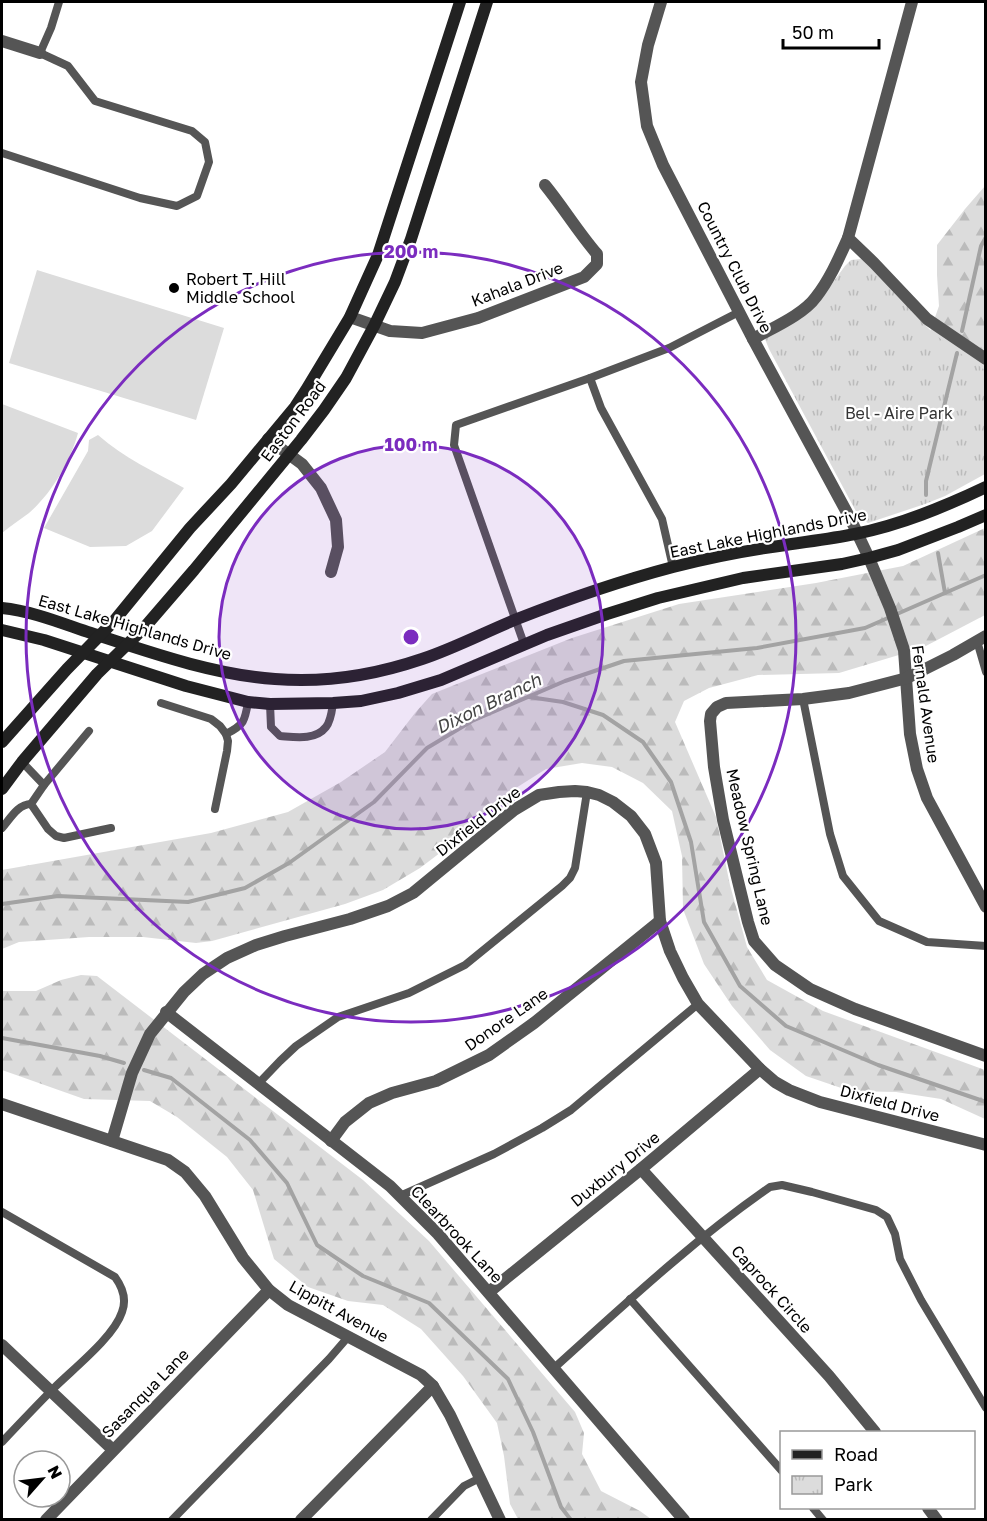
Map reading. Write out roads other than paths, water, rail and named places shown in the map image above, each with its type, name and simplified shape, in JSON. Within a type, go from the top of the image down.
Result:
[{"type":"main road","name":"Easton Road","points":[[2,742],[114,621],[190,528],[231,484],[306,390],[350,317],[378,255],[460,2]]},
{"type":"main road","name":"Easton Road","points":[[2,789],[97,674],[144,628],[194,570],[290,454],[345,378],[395,282],[487,2]]},
{"type":"main road","name":"East Lake Highlands Drive","points":[[2,608],[49,619],[127,645],[198,665],[247,676],[276,679],[359,676],[422,659],[515,619],[572,598],[673,567],[712,557],[857,534],[924,514],[986,487]]},
{"type":"main road","points":[[2,630],[44,640],[186,686],[248,702],[333,704],[398,693],[441,680],[524,644],[607,614],[743,578],[869,558],[898,550],[986,515]]},
{"type":"street","name":"Country Club Drive","points":[[661,2],[640,82],[647,126],[663,165],[857,534]]},
{"type":"street","points":[[753,339],[794,316],[816,298],[839,259],[848,238],[912,2]]},
{"type":"street","points":[[2,41],[40,53]]},
{"type":"street","name":"Kahala Drive","points":[[350,317],[390,331],[422,333],[478,318],[584,277],[597,264],[597,254],[544,184]]},
{"type":"street","points":[[848,238],[927,319],[986,359]]},
{"type":"street","points":[[268,439],[302,464],[321,488],[336,520],[338,547],[331,572]]},
{"type":"street","name":"Fernald Avenue","points":[[857,534],[882,589],[904,650],[910,734],[917,769],[927,798],[986,907]]},
{"type":"street","points":[[803,699],[849,693],[907,678],[981,638]]},
{"type":"street","name":"Meadow Spring Lane","points":[[803,699],[726,703],[717,707],[711,714],[714,767],[723,820],[754,941],[775,964],[810,989],[855,1009],[986,1056]]},
{"type":"street","name":"Dixfield Drive","points":[[112,1141],[132,1073],[150,1034],[166,1012],[203,974],[227,958],[256,945],[350,919],[388,906],[413,893],[514,810],[539,795],[587,792],[613,802],[631,816],[645,834],[656,863],[660,921],[682,978],[698,1004],[760,1069],[789,1090],[820,1102],[986,1145]]},
{"type":"street","name":"Donore Lane","points":[[331,1141],[345,1122],[369,1103],[392,1093],[436,1081],[489,1055],[534,1023],[660,921]]},
{"type":"street","name":"Clearbrook Lane","points":[[166,1012],[390,1186],[438,1234],[684,1520]]},
{"type":"street","name":"Duxbury Drive","points":[[489,1292],[760,1069]]},
{"type":"street","name":"Lippitt Avenue","points":[[2,1104],[168,1160],[185,1172],[205,1196],[243,1258],[269,1290],[288,1305],[421,1375],[433,1386],[450,1415],[500,1520]]},
{"type":"street","name":"Caprock Circle","points":[[641,1169],[829,1376],[874,1431]]},
{"type":"street","name":"Sasanqua Lane","points":[[46,1520],[269,1290]]},
{"type":"street","points":[[2,1345],[113,1450]]},
{"type":"street","points":[[302,1520],[433,1386]]},
{"type":"lane","points":[[2,153],[140,198],[177,206],[196,195],[200,187],[209,162],[205,142],[192,131],[95,101],[68,66],[40,53],[59,2]]},
{"type":"lane","points":[[524,644],[454,445],[456,425],[669,348],[739,312]]},
{"type":"lane","points":[[590,378],[601,408],[662,519],[673,567]]},
{"type":"lane","points":[[981,638],[986,672]]},
{"type":"lane","points":[[803,699],[830,834],[843,876],[879,921],[927,942],[986,946]]},
{"type":"lane","points":[[226,734],[242,724],[248,702]]},
{"type":"lane","points":[[161,703],[211,719],[226,734],[227,751],[214,809]]},
{"type":"lane","points":[[270,704],[271,727],[279,736],[300,738],[317,734],[327,727],[333,704]]},
{"type":"lane","points":[[31,804],[89,730]]},
{"type":"lane","points":[[22,762],[44,785]]},
{"type":"lane","points":[[258,1084],[296,1046],[338,1017],[409,993],[465,965],[562,886],[570,878],[575,868],[587,792]]},
{"type":"lane","points":[[2,828],[19,807],[31,804]]},
{"type":"lane","points":[[31,804],[48,829],[56,836],[64,838],[111,828]]},
{"type":"lane","points":[[400,1197],[494,1154],[571,1110],[698,1004]]},
{"type":"lane","points":[[554,1368],[702,1237],[770,1187],[782,1185],[876,1210],[887,1217],[896,1234],[900,1259],[921,1300],[986,1408]]},
{"type":"lane","points":[[2,1212],[115,1277],[122,1287],[124,1299],[123,1310],[117,1324],[2,1442]]},
{"type":"lane","points":[[630,1299],[780,1469]]},
{"type":"lane","points":[[172,1520],[348,1337]]},
{"type":"lane","points":[[431,1520],[464,1486],[480,1478]]},
{"type":"waterway","points":[[962,331],[981,246],[986,237]]},
{"type":"waterway","points":[[926,495],[926,481],[957,353]]},
{"type":"waterway","points":[[938,553],[945,593]]},
{"type":"waterway","name":"Dixon Branch","points":[[2,904],[58,896],[188,902],[245,888],[289,863],[374,802],[427,748],[472,721],[565,681],[624,661],[757,648],[865,628],[986,575]]},
{"type":"waterway","points":[[529,697],[563,702],[603,715],[643,742],[671,782],[691,842],[704,922],[740,986],[786,1026],[878,1065],[986,1102]]},
{"type":"waterway","points":[[2,1038],[100,1056],[124,1063]]},
{"type":"waterway","points":[[144,1070],[171,1078],[250,1140],[287,1183],[317,1245],[363,1276],[429,1303],[508,1379],[533,1432],[561,1507],[571,1520]]},
{"type":"place","name":"Robert T. Hill Middle School","points":[[174,288]]},
{"type":"park label","name":"Bel - Aire Park","points":[[899,413]]}]
